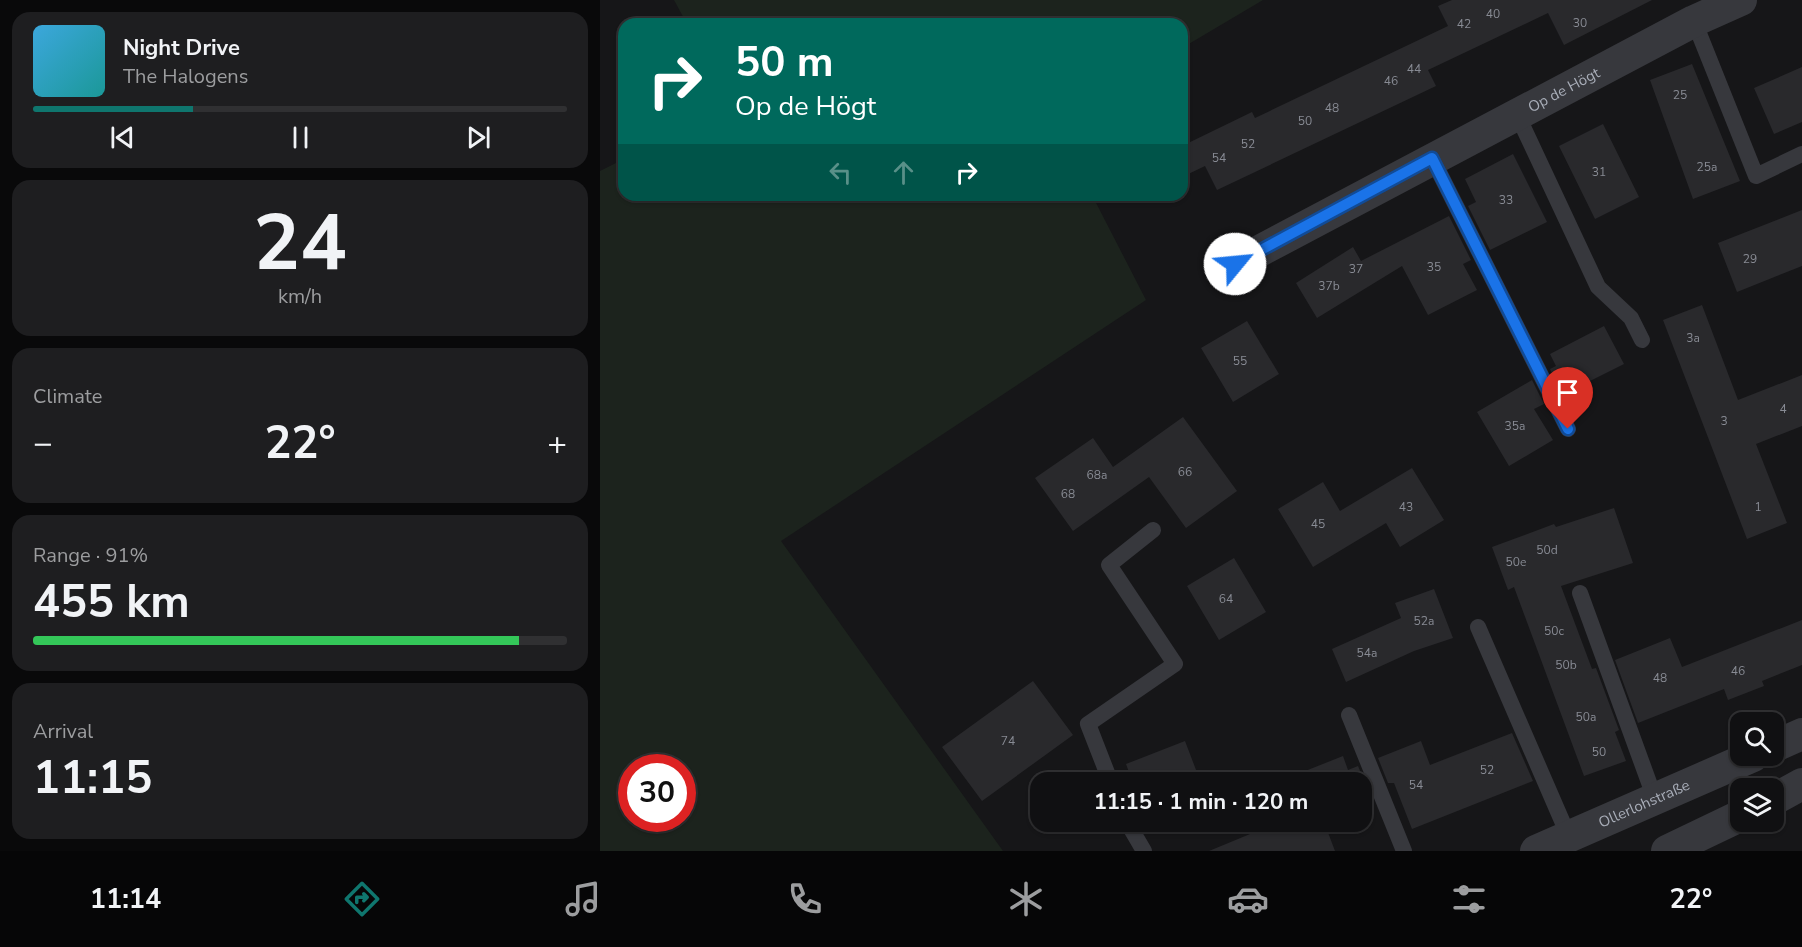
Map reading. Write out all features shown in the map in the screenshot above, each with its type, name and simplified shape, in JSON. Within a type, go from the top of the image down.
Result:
[{"type":"street","name":"Op de Högt","points":[[1235,264],[1694,21],[1740,0]]},
{"type":"street","points":[[1784,742],[1802,734]]},
{"type":"street","name":"Ollerlohstraße","points":[[1536,851],[1730,766]]},
{"type":"street","points":[[1784,794],[1802,784]]},
{"type":"street","points":[[1667,851],[1730,821]]},
{"type":"lane","points":[[1694,21],[1755,176],[1802,154]]},
{"type":"lane","points":[[1517,114],[1598,287],[1631,318],[1642,340]]},
{"type":"lane","points":[[1432,158],[1568,429]]},
{"type":"lane","points":[[1107,772],[1088,724],[1175,663],[1109,565],[1152,530]]},
{"type":"lane","points":[[1580,593],[1655,799]]},
{"type":"lane","points":[[1478,627],[1569,837]]},
{"type":"lane","points":[[1349,715],[1404,851]]},
{"type":"lane","points":[[1133,832],[1144,851]]},
{"type":"shaded area","points":[[674,0],[1263,0],[1188,44],[1188,18],[684,18]]},
{"type":"shaded area","points":[[618,162],[618,201],[1095,201],[1146,300],[781,541],[1003,851],[600,851],[600,171]]},
{"type":"building","points":[[1452,0],[1652,0],[1564,45],[1548,13],[1428,70],[1436,86],[1217,190],[1205,166],[1188,174],[1188,143],[1252,112],[1255,118],[1448,26],[1438,6]]},
{"type":"building","points":[[1692,64],[1740,181],[1693,199],[1650,80]]},
{"type":"building","points":[[1802,67],[1802,122],[1774,134],[1754,88]]},
{"type":"building","points":[[1603,124],[1639,197],[1595,219],[1559,146]]},
{"type":"building","points":[[1513,154],[1547,222],[1490,250],[1468,206],[1476,202],[1465,179]]},
{"type":"building","points":[[1802,210],[1802,266],[1737,292],[1718,243]]},
{"type":"building","points":[[1449,216],[1471,260],[1463,264],[1477,290],[1428,315],[1402,266],[1317,318],[1296,283],[1353,247],[1361,261]]},
{"type":"building","points":[[1702,305],[1738,400],[1802,375],[1802,426],[1756,444],[1787,523],[1747,539],[1663,320]]},
{"type":"building","points":[[1247,321],[1279,374],[1233,402],[1201,348]]},
{"type":"building","points":[[1604,326],[1624,364],[1562,395],[1550,369],[1556,366],[1550,354]]},
{"type":"building","points":[[1532,380],[1544,404],[1534,409],[1553,440],[1509,466],[1477,412]]},
{"type":"building","points":[[1183,417],[1237,491],[1186,528],[1149,477],[1073,531],[1035,478],[1093,438],[1113,467]]},
{"type":"building","points":[[1412,468],[1444,520],[1400,547],[1386,523],[1313,567],[1278,509],[1323,482],[1340,511]]},
{"type":"building","points":[[1614,508],[1633,563],[1561,586],[1592,669],[1596,668],[1619,730],[1615,732],[1626,761],[1584,776],[1514,587],[1508,590],[1492,547],[1554,524],[1556,527]]},
{"type":"building","points":[[1234,558],[1266,612],[1219,640],[1187,586]]},
{"type":"building","points":[[1434,589],[1453,638],[1414,651],[1346,682],[1332,649],[1401,618],[1395,603]]},
{"type":"building","points":[[1802,620],[1802,665],[1762,681],[1764,686],[1728,700],[1724,689],[1638,723],[1615,660],[1670,638],[1682,667]]},
{"type":"building","points":[[1033,681],[1073,735],[982,801],[942,747]]},
{"type":"building","points":[[1512,733],[1533,781],[1412,829],[1394,783],[1388,783],[1378,758],[1421,741],[1430,765]]},
{"type":"building","points":[[1185,741],[1197,772],[1129,772],[1126,764]]},
{"type":"building","points":[[1343,756],[1348,770],[1358,766],[1360,772],[1303,772]]},
{"type":"building","points":[[1255,832],[1328,832],[1335,851],[1209,851]]},
{"type":"route","points":[[1235,264],[1432,158],[1568,429]]}]
